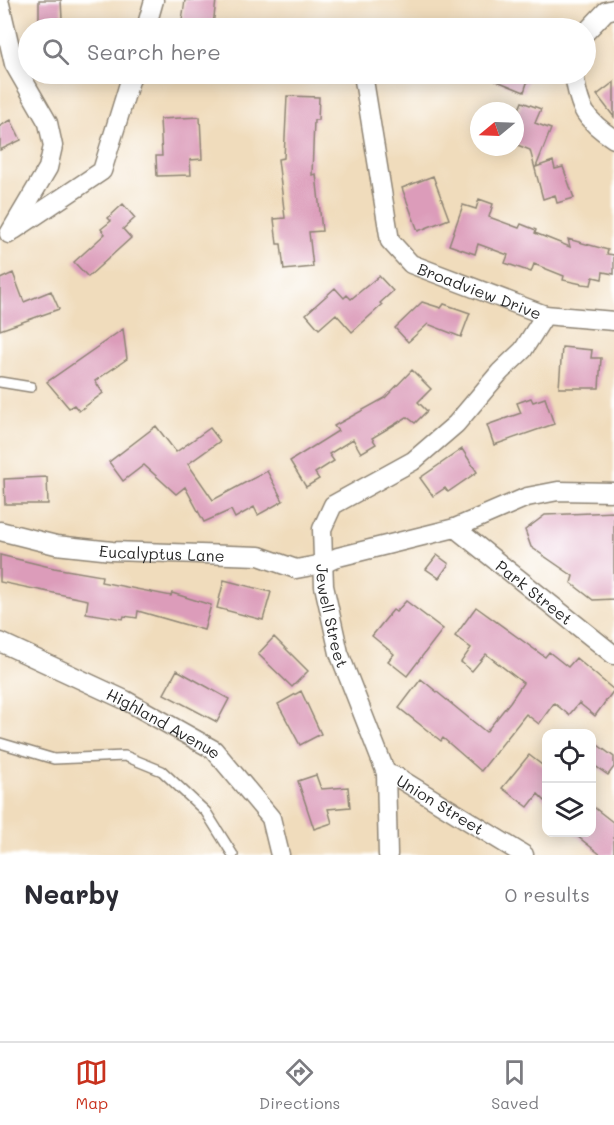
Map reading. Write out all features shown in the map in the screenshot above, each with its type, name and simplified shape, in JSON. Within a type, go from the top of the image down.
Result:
[{"type":"street","points":[[149,18],[154,0]]},
{"type":"street","points":[[0,4],[14,64],[18,71]]},
{"type":"street","points":[[596,21],[606,11],[614,9]]},
{"type":"street","points":[[4,236],[48,168],[52,146],[48,123],[26,84]]},
{"type":"street","points":[[4,236],[102,171],[129,84]]},
{"type":"street","name":"Broadview Drive","points":[[322,564],[322,529],[333,505],[413,461],[456,424],[500,372],[523,350],[545,315],[411,264],[390,241],[365,84]]},
{"type":"street","points":[[576,84],[578,96],[591,124],[614,139]]},
{"type":"street","points":[[545,315],[614,321]]},
{"type":"street","name":"Jewell Street","points":[[388,855],[386,773],[339,653],[324,586],[322,564],[338,557],[455,528],[527,497],[558,491],[614,492]]},
{"type":"street","name":"Park Street","points":[[455,528],[614,655]]},
{"type":"street","name":"Eucalyptus Lane","points":[[0,531],[56,545],[112,551],[259,556],[296,569],[322,564]]},
{"type":"street","name":"Highland Avenue","points":[[0,642],[125,700],[214,750],[271,818],[280,855]]},
{"type":"street","name":"Union Street","points":[[386,773],[397,777],[524,855]]},
{"type":"lane","points":[[0,382],[31,387]]},
{"type":"lane","points":[[0,743],[54,759],[125,756],[162,771],[206,812],[233,855]]},
{"type":"building","points":[[39,0],[61,0],[62,18],[39,18]]},
{"type":"building","points":[[185,0],[216,0],[214,18],[182,18]]},
{"type":"building","points":[[614,82],[614,117],[597,95]]},
{"type":"building","points":[[504,84],[527,84],[524,92]]},
{"type":"building","points":[[287,96],[319,97],[318,120],[314,120],[312,175],[316,174],[322,231],[309,232],[313,267],[284,270],[281,244],[277,244],[274,219],[285,218],[278,159],[284,158]]},
{"type":"building","points":[[524,103],[541,109],[535,123],[551,129],[536,167],[553,161],[555,169],[563,167],[574,198],[557,203],[555,195],[543,199],[530,150],[524,148]]},
{"type":"building","points":[[200,117],[202,159],[190,160],[191,175],[157,176],[156,156],[162,156],[160,119]]},
{"type":"building","points":[[11,120],[21,140],[0,150],[0,126]]},
{"type":"building","points":[[433,176],[449,219],[418,231],[402,188]]},
{"type":"building","points":[[479,199],[493,204],[489,217],[519,228],[521,224],[536,230],[535,233],[570,247],[568,239],[608,250],[607,254],[614,255],[614,274],[603,272],[602,279],[593,277],[591,285],[582,284],[563,280],[564,276],[534,264],[531,272],[505,263],[508,255],[478,244],[475,254],[449,245],[463,205],[476,209]]},
{"type":"building","points":[[123,204],[135,218],[123,229],[131,238],[88,277],[74,262],[105,234],[101,229],[111,221],[108,218]]},
{"type":"building","points":[[13,273],[24,302],[51,291],[59,309],[0,330],[0,279]]},
{"type":"building","points":[[379,276],[393,291],[380,303],[382,305],[352,332],[336,314],[319,329],[306,314],[335,288],[344,298],[347,295],[351,299]]},
{"type":"building","points":[[422,302],[441,308],[444,304],[470,313],[461,337],[428,324],[408,342],[395,328]]},
{"type":"building","points":[[123,329],[127,359],[95,381],[103,393],[79,411],[74,405],[69,408],[47,382]]},
{"type":"building","points":[[562,347],[592,350],[591,358],[601,358],[599,388],[559,388]]},
{"type":"building","points":[[412,370],[431,389],[418,402],[427,411],[415,423],[407,417],[372,438],[376,444],[361,453],[353,439],[329,454],[334,461],[315,473],[319,479],[306,487],[290,461],[338,431],[334,426],[385,398]]},
{"type":"building","points":[[531,398],[533,402],[545,398],[554,424],[494,445],[487,425],[521,413],[517,403]]},
{"type":"building","points":[[156,426],[176,452],[210,428],[220,441],[188,464],[213,500],[267,471],[283,501],[258,515],[254,507],[235,518],[231,510],[204,522],[185,487],[176,494],[144,465],[123,481],[109,462]]},
{"type":"building","points":[[462,449],[477,472],[448,492],[445,488],[433,496],[420,478]]},
{"type":"building","points":[[47,477],[48,504],[5,504],[4,479]]},
{"type":"building","points":[[614,512],[614,599],[593,600],[571,583],[573,576],[531,547],[525,530],[545,515]]},
{"type":"building","points":[[0,555],[54,568],[102,576],[101,582],[171,596],[172,593],[211,605],[204,630],[138,611],[137,618],[124,616],[123,619],[86,613],[88,600],[0,582]]},
{"type":"building","points":[[437,555],[449,564],[439,578],[426,569]]},
{"type":"building","points":[[224,580],[271,592],[263,620],[217,608]]},
{"type":"building","points":[[406,601],[443,629],[407,676],[388,661],[394,654],[372,636],[393,610],[396,612]]},
{"type":"building","points":[[476,607],[545,657],[549,652],[568,667],[576,658],[614,690],[595,716],[579,703],[569,715],[554,703],[539,724],[526,714],[481,771],[443,738],[441,741],[399,708],[421,679],[486,732],[510,702],[523,683],[486,654],[472,671],[461,662],[471,648],[455,636]]},
{"type":"building","points":[[274,637],[308,671],[292,687],[258,654]]},
{"type":"building","points":[[177,670],[229,699],[217,722],[164,694]]},
{"type":"building","points":[[301,691],[321,734],[300,745],[278,704]]},
{"type":"building","points":[[596,744],[614,757],[614,767],[608,775],[596,767]]},
{"type":"building","points":[[529,755],[542,765],[542,798],[538,794],[528,807],[502,788]]},
{"type":"building","points":[[316,775],[321,789],[348,787],[350,807],[328,809],[332,823],[314,829],[298,781]]},
{"type":"building","points":[[596,809],[614,823],[614,855],[601,855],[578,837],[596,837]]}]
